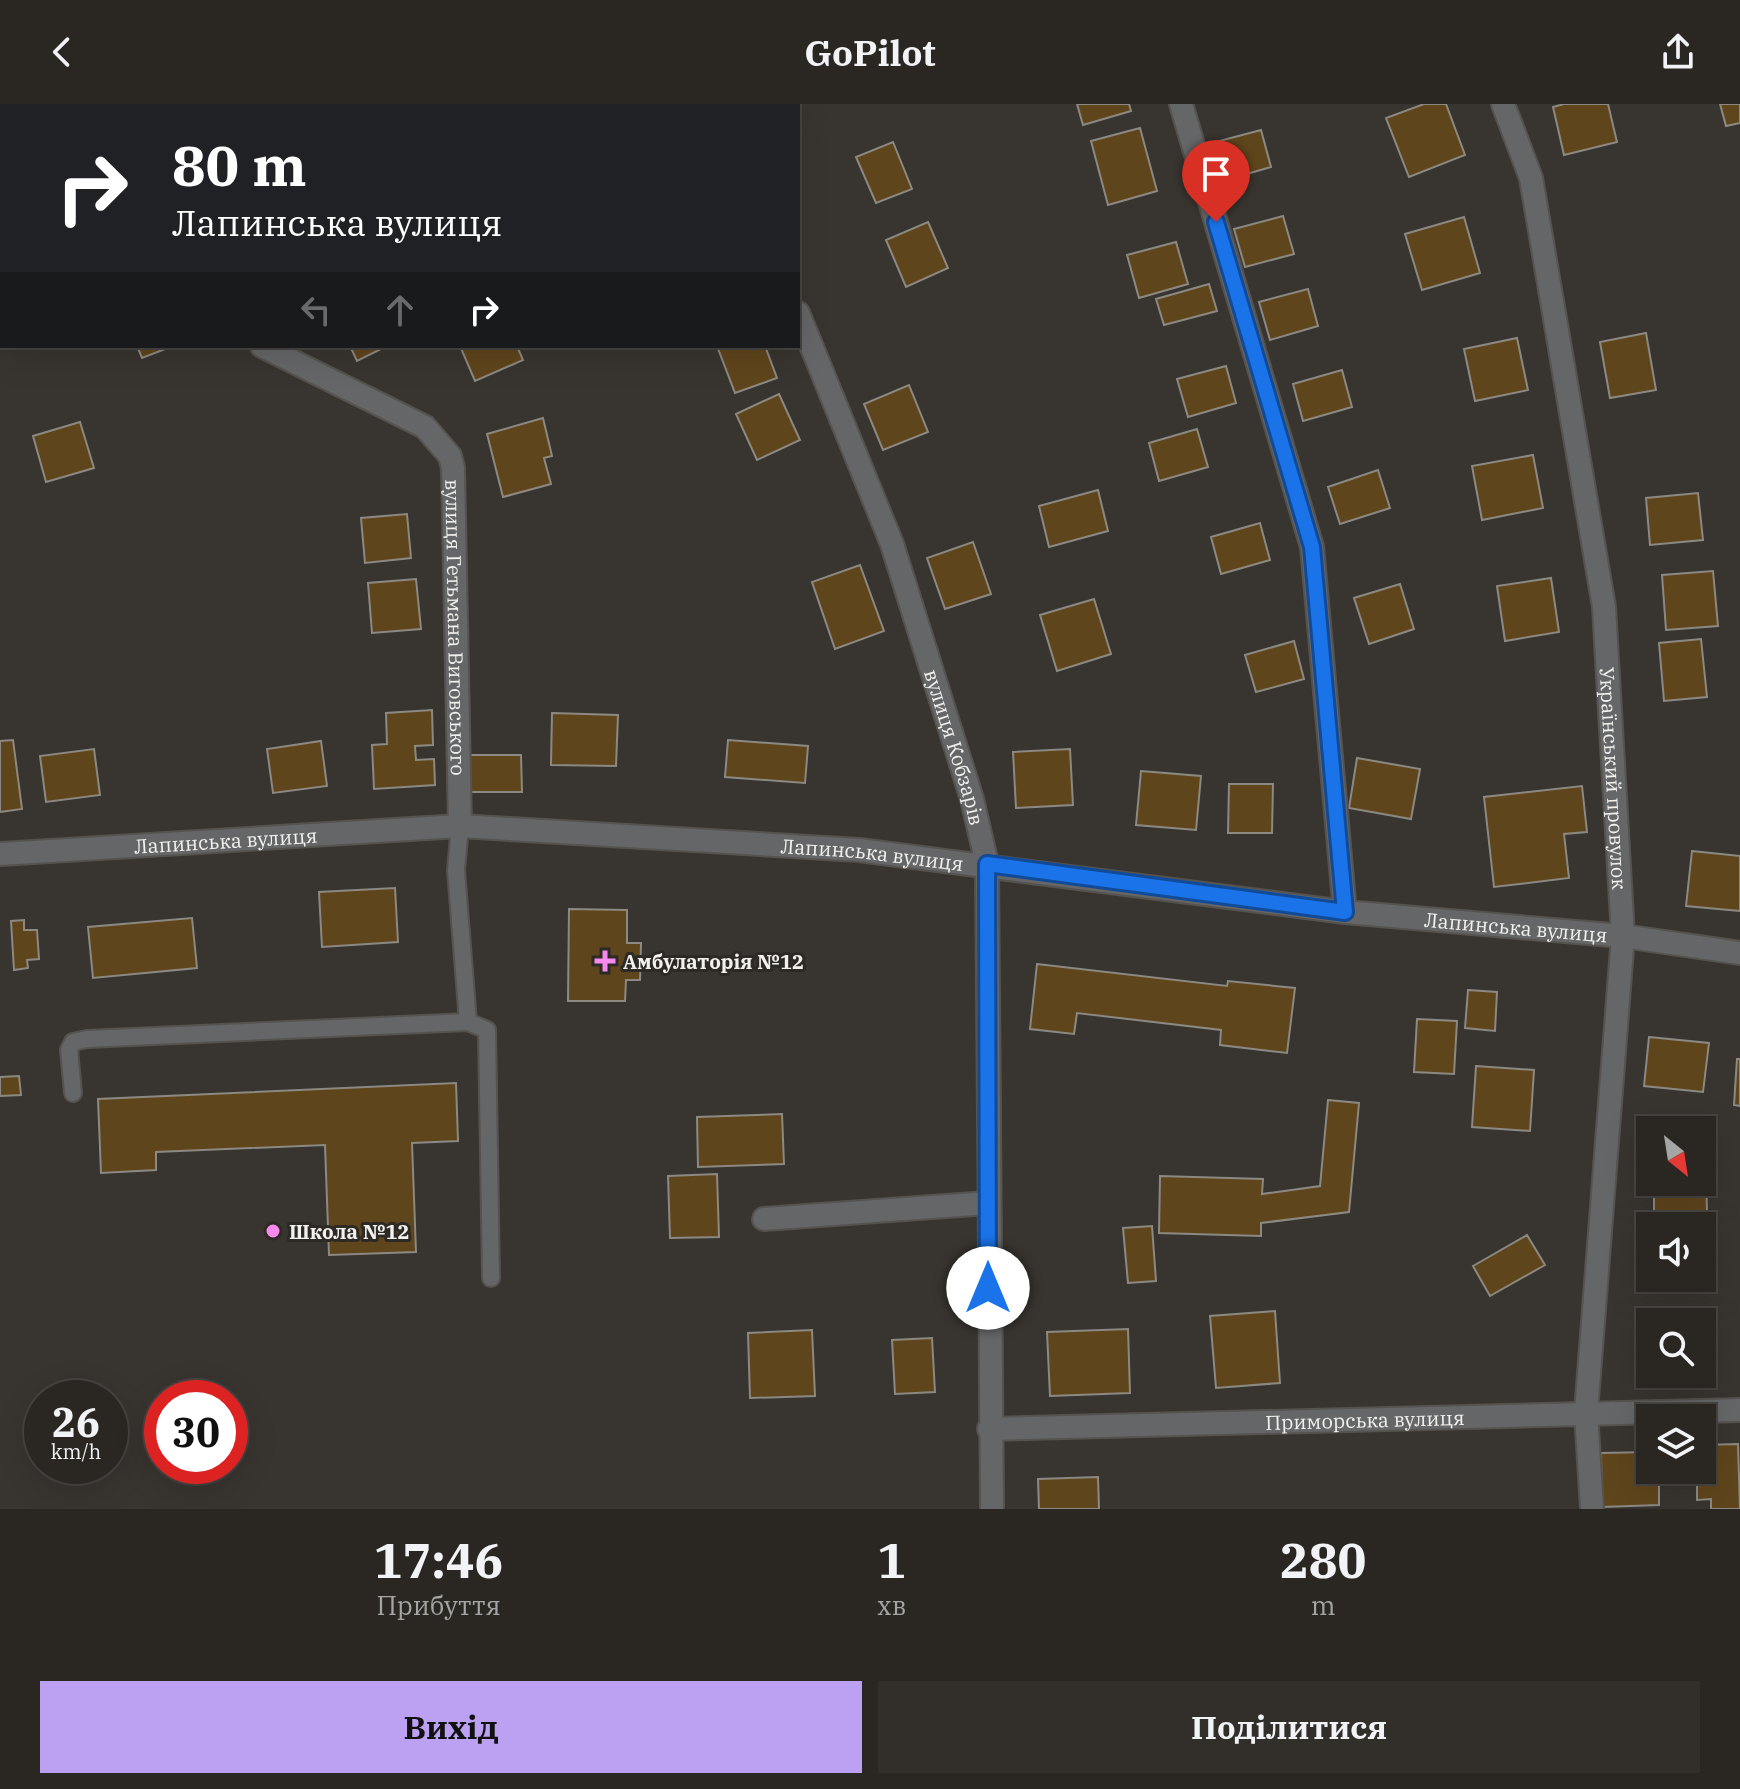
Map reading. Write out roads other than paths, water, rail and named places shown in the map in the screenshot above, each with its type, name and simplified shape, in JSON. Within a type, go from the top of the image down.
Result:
[{"type":"street","points":[[1181,104],[1312,547],[1345,912]]},
{"type":"street","name":"Український провулок","points":[[1503,104],[1531,178],[1604,607],[1623,936],[1586,1412],[1592,1509]]},
{"type":"street","name":"вулиця Кобзарів","points":[[800,318],[892,544],[972,799],[987,864],[992,1509]]},
{"type":"street","name":"вулиця Гетьмана Виговського","points":[[266,348],[425,427],[450,456],[453,468],[460,826]]},
{"type":"street","name":"Лапинська вулиця","points":[[0,854],[460,826],[859,850],[1345,912],[1623,936],[1740,953]]},
{"type":"street","points":[[764,1219],[988,1203]]},
{"type":"street","name":"Приморська вулиця","points":[[989,1429],[1740,1410]]},
{"type":"lane","points":[[460,826],[456,870],[468,1022]]},
{"type":"lane","points":[[73,1093],[69,1050],[73,1042],[87,1039],[468,1022],[487,1030],[491,1278]]},
{"type":"place","name":"Амбулаторія №12","points":[[605,961]]},
{"type":"place","name":"Школа №12","points":[[273,1231]]}]
